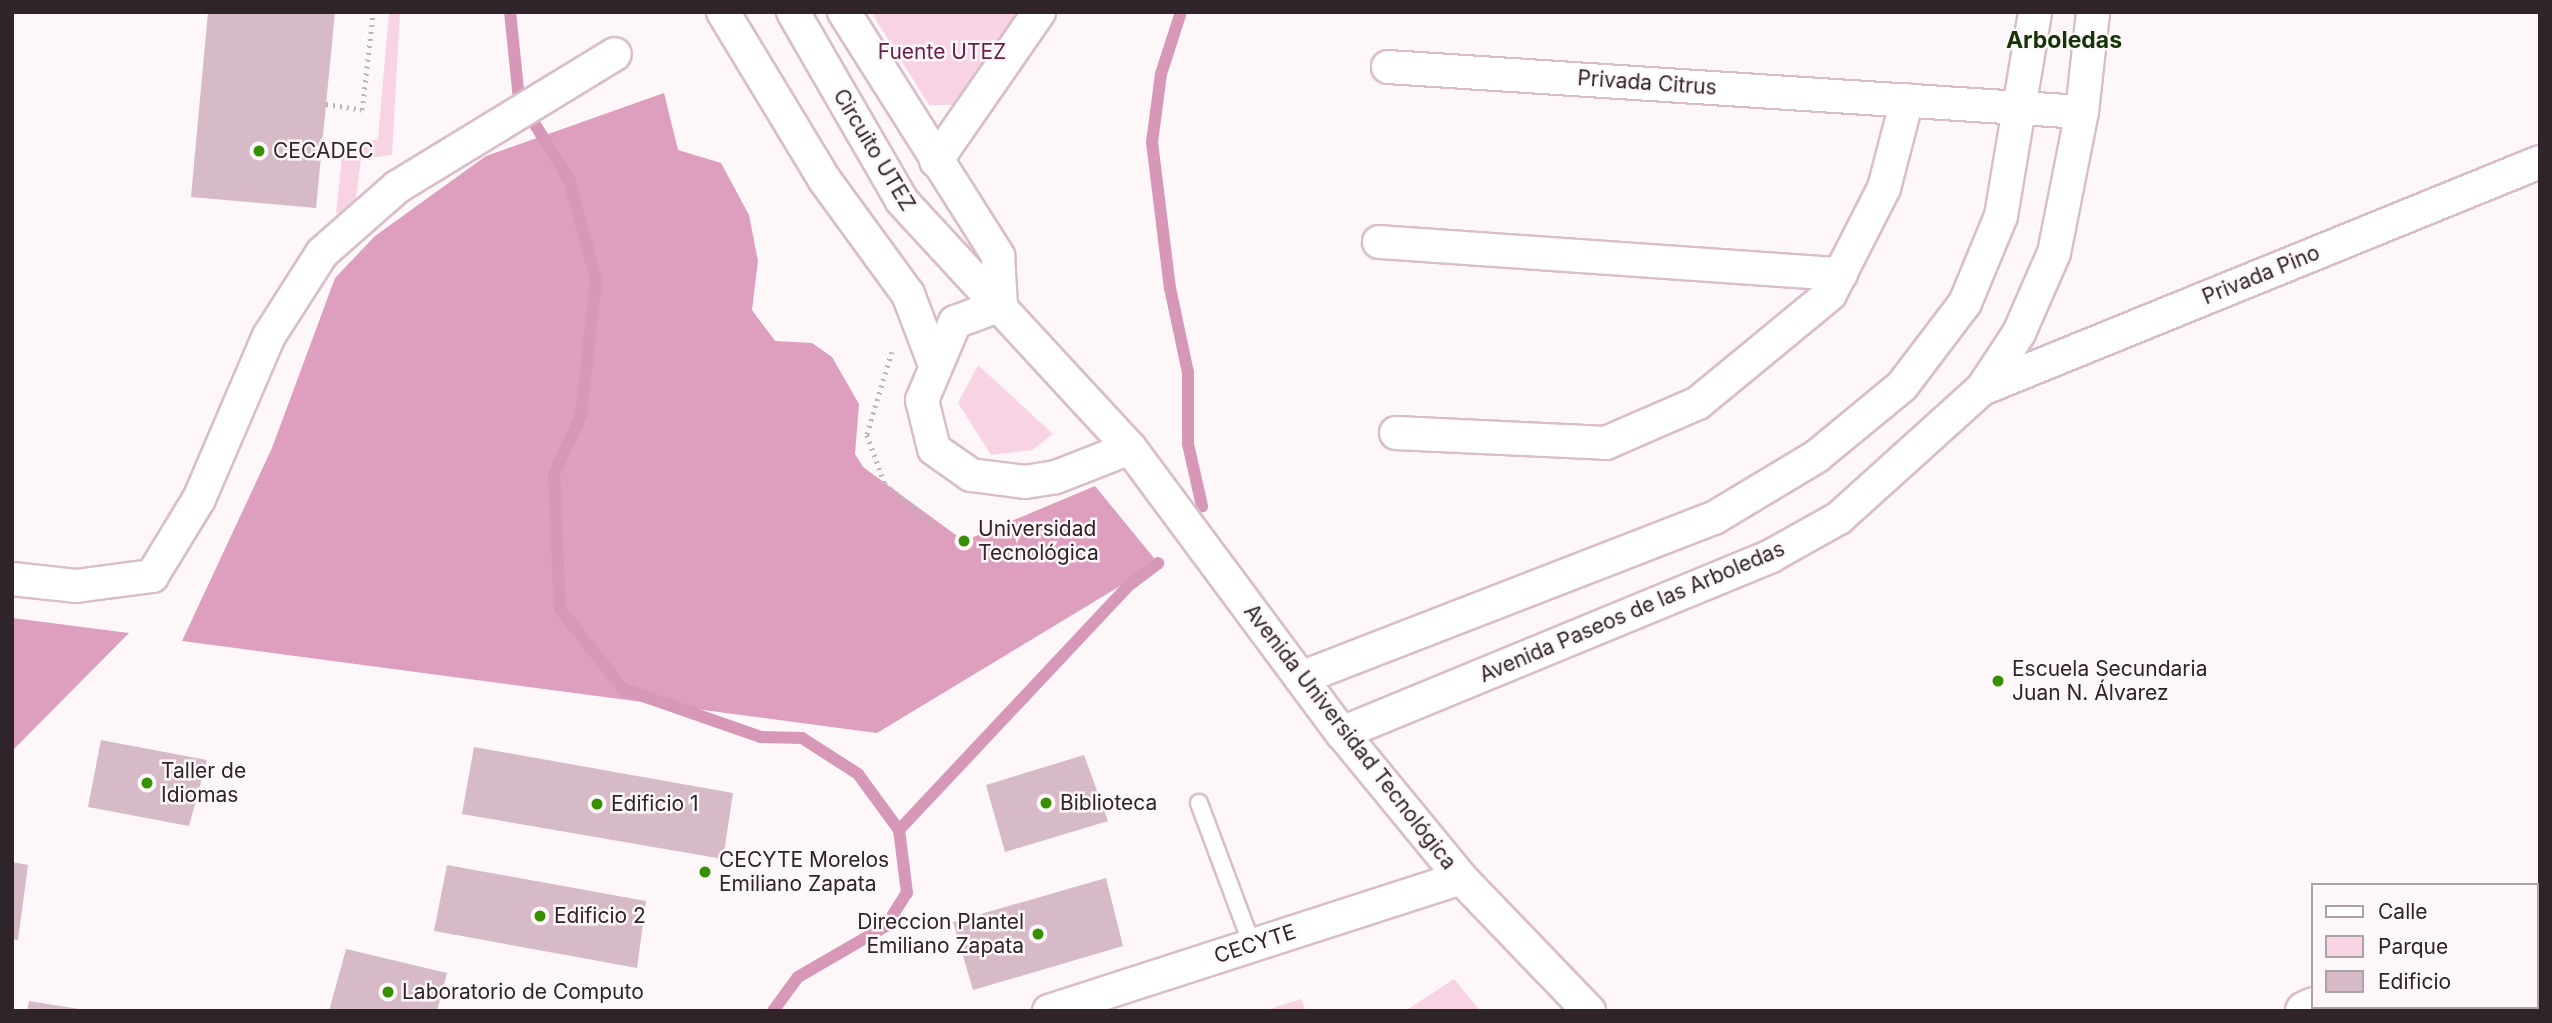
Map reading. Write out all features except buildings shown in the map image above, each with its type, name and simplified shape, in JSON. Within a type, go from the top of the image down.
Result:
[{"type":"street","points":[[723,12],[824,179],[908,293],[935,365]]},
{"type":"street","name":"Circuito UTEZ","points":[[793,12],[902,201],[1001,305]]},
{"type":"street","points":[[844,12],[998,256],[1001,305],[955,321],[922,401],[934,449],[971,475],[1025,482],[1056,477],[1130,448]]},
{"type":"street","points":[[936,161],[1039,12]]},
{"type":"street","points":[[1301,678],[1714,518],[1817,456],[1902,386],[1965,303],[2001,216],[2022,104],[2035,12]]},
{"type":"street","name":"Avenida Paseos de las Arboledas","points":[[1342,733],[1772,556],[1839,518],[1982,389],[2019,333],[2054,253],[2082,112],[2093,12]]},
{"type":"street","points":[[12,579],[76,586],[152,576],[199,499],[269,336],[322,253],[397,187],[615,54]]},
{"type":"street","name":"Privada Citrus","points":[[1388,67],[1907,100],[2022,104],[2082,112]]},
{"type":"street","points":[[1396,433],[1606,443],[1698,403],[1810,311],[1841,274],[1884,188],[1907,100]]},
{"type":"street","name":"Privada Pino","points":[[1982,389],[2540,162]]},
{"type":"street","points":[[1379,242],[1841,274]]},
{"type":"street","name":"Avenida Universidad Tecnológica","points":[[1001,305],[1130,448],[1342,733],[1461,878],[1589,1011]]},
{"type":"street","name":"CECYTE","points":[[1049,1011],[1461,878]]},
{"type":"lane","points":[[1199,803],[1251,945]]},
{"type":"path","points":[[326,104],[362,110],[373,12]]},
{"type":"path","points":[[893,342],[867,436],[885,484],[936,527]]},
{"type":"green space","points":[[389,12],[400,12],[392,155],[361,159],[354,214],[336,213],[343,148],[378,139]]},
{"type":"green space","name":"Fuente UTEZ","points":[[871,12],[1017,12],[952,105],[929,105]]},
{"type":"green space","points":[[978,365],[1053,434],[1032,450],[991,455],[958,403]]},
{"type":"green space","points":[[1454,979],[1480,1011],[1405,1011]]},
{"type":"green space","points":[[1301,999],[1306,1011],[1264,1011]]},
{"type":"shaded area","points":[[664,93],[678,150],[721,163],[749,215],[758,261],[752,310],[775,341],[812,343],[832,357],[859,404],[855,454],[863,467],[964,541],[1095,486],[1158,563],[877,733],[182,641],[272,448],[335,278],[375,236],[486,156]]},
{"type":"shaded area","points":[[12,618],[129,633],[12,751]]},
{"type":"waterway","points":[[510,12],[519,99],[569,179],[596,280],[581,416],[554,474],[560,609],[623,689],[761,737],[802,738],[858,774],[899,830]]},
{"type":"waterway","points":[[1181,12],[1161,74],[1152,142],[1170,288],[1188,373],[1188,444],[1202,506]]},
{"type":"waterway","points":[[773,1011],[798,977],[886,926],[907,893],[899,830],[1128,586],[1158,563]]},
{"type":"place","name":"CECADEC","points":[[259,151]]},
{"type":"place","name":"Universidad Tecnológica","points":[[964,541]]},
{"type":"place","name":"Escuela Secundaria Juan N. Álvarez","points":[[1998,681]]},
{"type":"place","name":"Taller de Idiomas","points":[[147,783]]},
{"type":"place","name":"Biblioteca","points":[[1046,803]]},
{"type":"place","name":"Edificio 1","points":[[597,804]]},
{"type":"place","name":"CECYTE Morelos Emiliano Zapata","points":[[705,872]]},
{"type":"place","name":"Edificio 2","points":[[540,916]]},
{"type":"place","name":"Direccion Plantel Emiliano Zapata","points":[[1038,934]]},
{"type":"place","name":"Laboratorio de Computo","points":[[388,992]]},
{"type":"district","name":"Arboledas","points":[[2064,40]]}]
